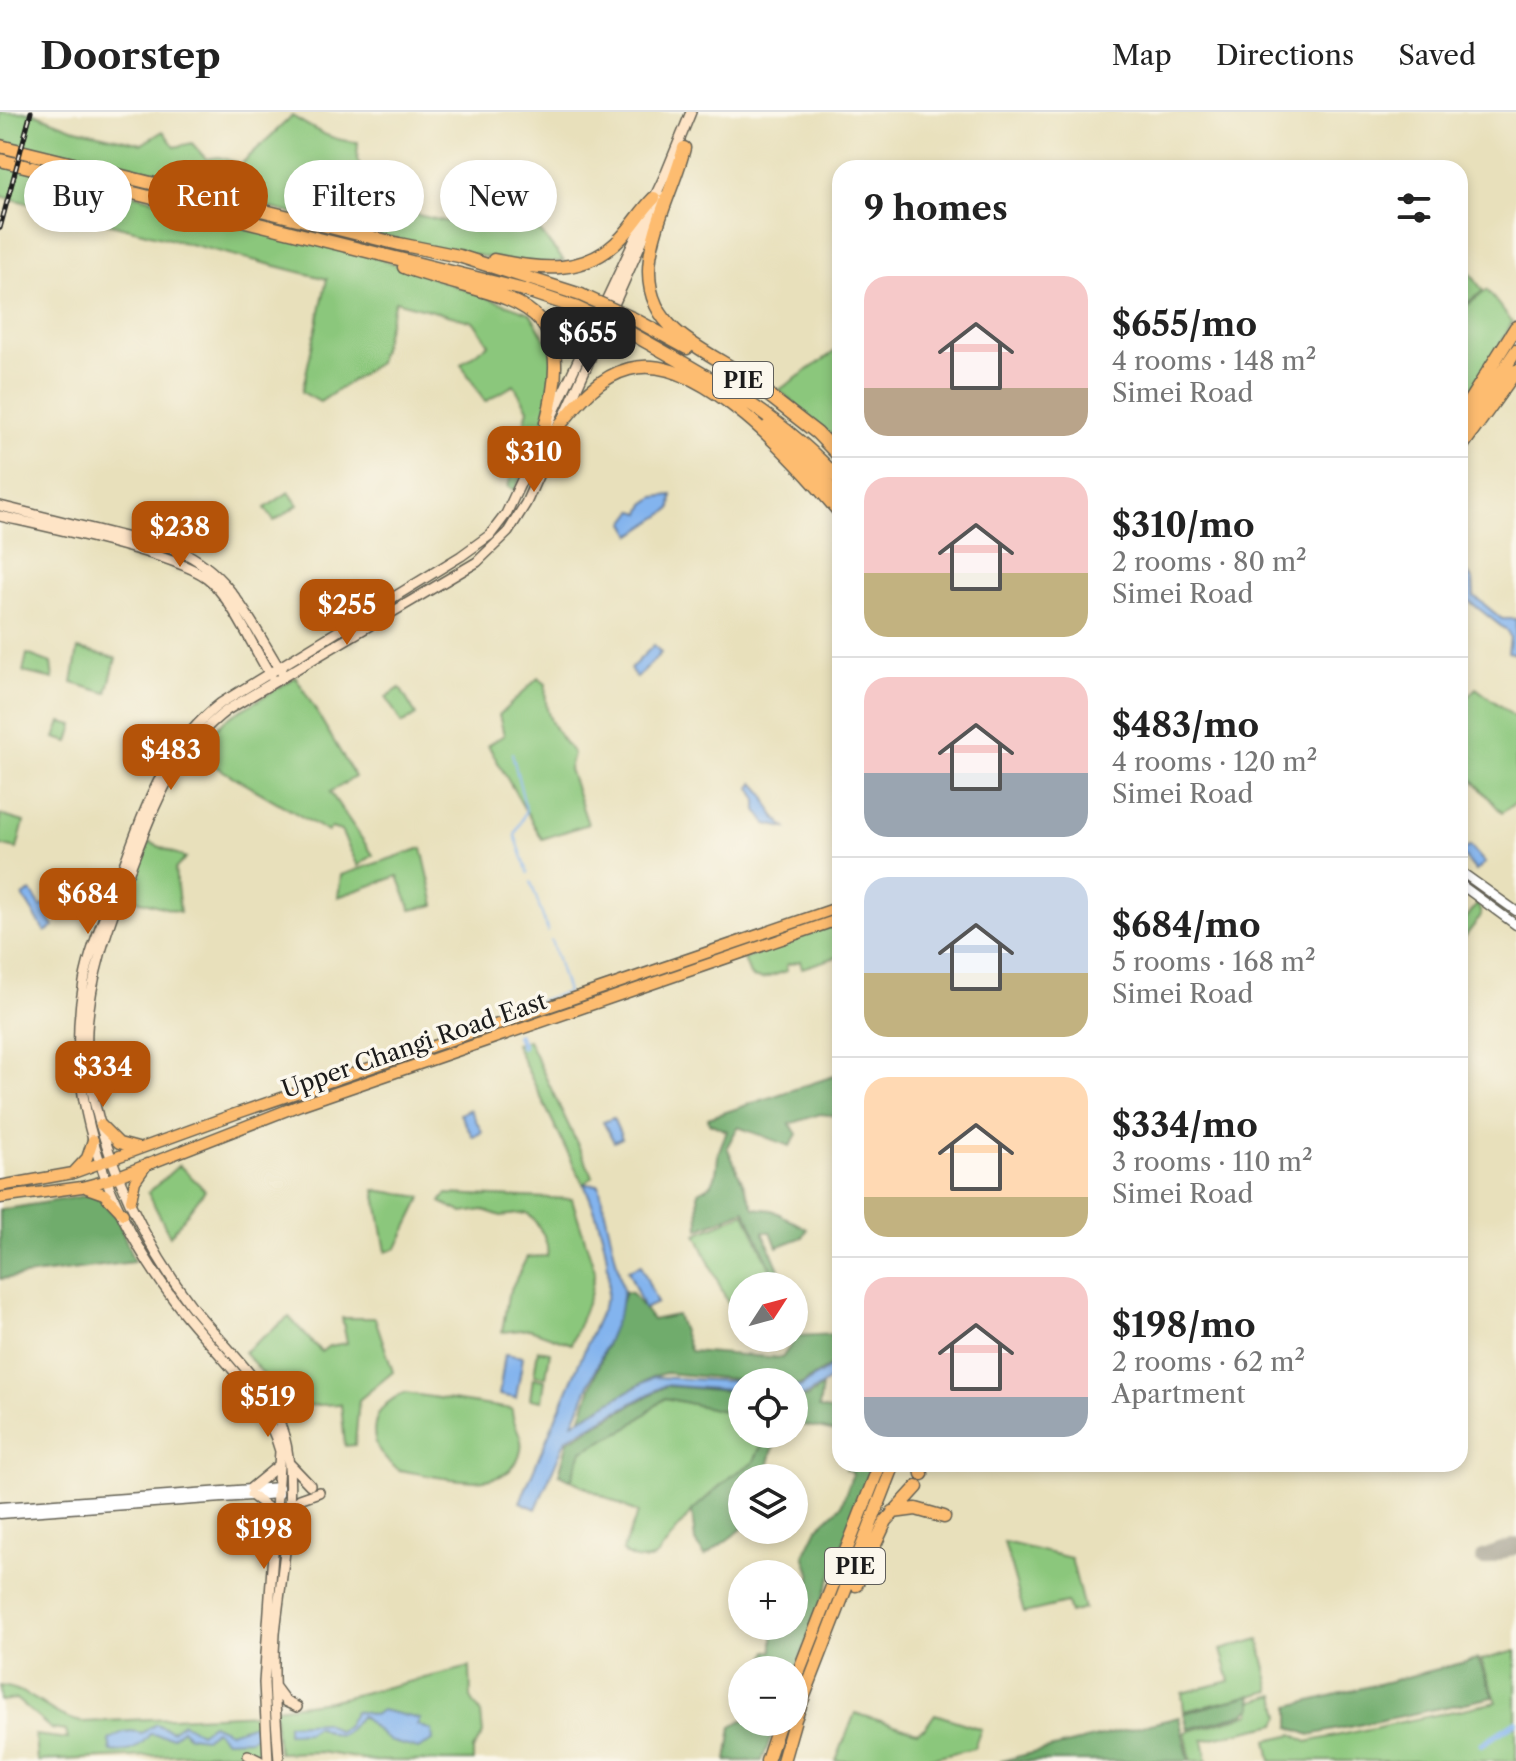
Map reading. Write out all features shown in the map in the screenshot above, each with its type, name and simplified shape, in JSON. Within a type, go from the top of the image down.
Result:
[{"type":"highway","name":"PIE","points":[[0,146],[383,241],[459,256],[581,295],[630,324],[769,394],[832,449]]},
{"type":"highway","points":[[684,148],[648,256],[653,296],[674,331],[769,394]]},
{"type":"highway","name":"PIE","points":[[0,160],[524,290],[630,324],[661,350],[749,401],[800,442],[832,480]]},
{"type":"highway","points":[[459,256],[474,255],[553,269],[578,265],[595,258],[616,243],[654,198]]},
{"type":"highway","points":[[348,245],[411,269],[516,302],[532,311],[553,339],[557,356],[552,425]]},
{"type":"highway","points":[[1468,394],[1515,326]]},
{"type":"highway","points":[[1468,403],[1515,326]]},
{"type":"highway","points":[[661,350],[734,398],[832,481]]},
{"type":"highway","points":[[1468,422],[1516,351]]},
{"type":"highway","points":[[552,425],[614,375],[649,366],[667,368],[689,377],[744,415],[832,505]]},
{"type":"highway","points":[[1468,438],[1516,371]]},
{"type":"highway","points":[[776,433],[799,470]]},
{"type":"highway","name":"PIE","points":[[805,1656],[877,1472]]},
{"type":"highway","name":"PIE","points":[[783,1761],[795,1719],[891,1472]]},
{"type":"highway","points":[[817,1668],[893,1512],[920,1475]]},
{"type":"highway","points":[[893,1512],[916,1509],[944,1517]]},
{"type":"highway","points":[[767,1761],[775,1736]]},
{"type":"main road","points":[[605,313],[691,112]]},
{"type":"main road","points":[[310,1485],[285,1463],[273,1428],[259,1402],[171,1295],[141,1253],[108,1180],[93,1140],[76,1050],[89,959],[147,803],[162,773],[190,732],[224,707],[282,673],[433,590],[489,552],[521,511],[552,425],[684,148],[697,112]]},
{"type":"main road","points":[[0,506],[178,550],[204,562],[232,593],[282,673]]},
{"type":"main road","points":[[0,516],[170,559],[202,574],[223,597],[272,679]]},
{"type":"main road","points":[[224,707],[190,745],[164,785],[97,962],[87,1044],[101,1125],[131,1200],[166,1270],[272,1406],[285,1439],[264,1683],[268,1761]]},
{"type":"main road","name":"Upper Changi Road East","points":[[0,1186],[73,1173],[102,1164],[362,1070],[832,910]]},
{"type":"main road","name":"Upper Changi Road East","points":[[0,1198],[82,1187],[108,1180],[373,1080],[832,922]]},
{"type":"main road","points":[[629,980],[638,991]]},
{"type":"main road","points":[[608,987],[620,996]]},
{"type":"main road","points":[[552,1005],[562,1016]]},
{"type":"main road","points":[[362,1070],[373,1080]]},
{"type":"main road","points":[[101,1125],[119,1143],[141,1148]]},
{"type":"main road","points":[[73,1173],[87,1158],[93,1140]]},
{"type":"main road","points":[[131,1200],[135,1181],[148,1163]]},
{"type":"main road","points":[[82,1187],[104,1194],[123,1214]]},
{"type":"main road","points":[[276,1523],[267,1507],[251,1492],[285,1463]]},
{"type":"main road","points":[[279,1761],[273,1684],[286,1513],[282,1491]]},
{"type":"main road","points":[[286,1513],[299,1499],[319,1492]]},
{"type":"main road","points":[[273,1684],[286,1702],[297,1707]]},
{"type":"main road","points":[[248,1755],[260,1761]]},
{"type":"street","points":[[1468,877],[1516,911]]},
{"type":"street","points":[[1468,890],[1516,925]]},
{"type":"street","points":[[1,1513],[282,1491]]},
{"type":"green space","points":[[0,112],[31,112],[72,128],[142,144],[163,131],[175,147],[192,143],[206,159],[219,157],[228,160],[148,160],[148,178],[132,174],[132,160],[77,160],[0,141]]},
{"type":"green space","points":[[292,116],[331,137],[358,142],[357,160],[284,160],[284,211],[268,207],[268,160],[245,160]]},
{"type":"green space","points":[[0,162],[24,168],[24,202],[0,196]]},
{"type":"green space","points":[[132,194],[148,198],[148,232],[268,232],[268,227],[348,247],[530,313],[555,356],[544,422],[515,490],[508,487],[528,409],[514,385],[485,402],[461,364],[489,344],[474,322],[395,301],[378,363],[320,402],[302,392],[327,279],[132,230]]},
{"type":"green space","points":[[424,216],[440,220],[440,232],[540,232],[564,261],[528,264],[424,246],[367,232],[424,232]]},
{"type":"green space","points":[[1468,270],[1483,291],[1468,302]]},
{"type":"green space","points":[[1487,290],[1512,322],[1486,372],[1468,398],[1468,305]]},
{"type":"green space","points":[[832,354],[832,433],[829,435],[779,390]]},
{"type":"green space","points":[[289,492],[298,505],[274,521],[265,508]]},
{"type":"green space","points":[[78,649],[116,658],[107,693],[72,683]]},
{"type":"green space","points":[[27,654],[51,663],[53,679],[23,672]]},
{"type":"green space","points":[[296,677],[355,777],[330,792],[373,855],[358,866],[341,831],[331,828],[328,832],[196,755],[196,748],[225,720]]},
{"type":"green space","points":[[538,678],[546,684],[546,705],[551,722],[573,753],[569,769],[588,824],[542,839],[488,745],[504,735],[499,715]]},
{"type":"green space","points":[[400,688],[416,715],[402,724],[386,697]]},
{"type":"green space","points":[[1476,688],[1516,718],[1516,802],[1502,813],[1468,775],[1468,696]]},
{"type":"green space","points":[[61,722],[74,725],[69,742],[55,738]]},
{"type":"green space","points":[[0,815],[24,822],[17,849],[0,845]]},
{"type":"green space","points":[[149,842],[186,858],[175,869],[180,912],[130,898]]},
{"type":"green space","points":[[422,848],[435,905],[411,910],[398,876],[338,897],[341,875]]},
{"type":"green space","points":[[1478,903],[1481,916],[1468,933],[1468,916]]},
{"type":"green space","points":[[832,925],[832,959],[802,968],[800,961],[786,965],[787,971],[762,979],[751,977],[744,959]]},
{"type":"green space","points":[[528,1040],[593,1177],[583,1184],[515,1044]]},
{"type":"green space","points":[[832,1077],[832,1115],[820,1114],[790,1124],[797,1134],[790,1146],[738,1127],[727,1147],[754,1208],[772,1210],[807,1229],[803,1237],[777,1247],[771,1232],[763,1232],[780,1272],[773,1272],[745,1210],[699,1229],[698,1192],[715,1178],[727,1131],[709,1123],[708,1118]]},
{"type":"green space","points":[[179,1165],[205,1190],[170,1236],[148,1193]]},
{"type":"green space","points":[[375,1190],[422,1197],[397,1248],[386,1252]]},
{"type":"green space","points":[[95,1194],[117,1217],[134,1262],[0,1279],[0,1210]]},
{"type":"green space","points":[[446,1194],[572,1199],[595,1271],[590,1296],[571,1344],[530,1329],[502,1332],[508,1295],[527,1257],[547,1256],[545,1239],[535,1222],[527,1213],[501,1216],[483,1210],[463,1213],[441,1202]]},
{"type":"green space","points":[[745,1213],[772,1272],[728,1272],[728,1303],[696,1234]]},
{"type":"green space","points":[[625,1292],[632,1293],[652,1320],[677,1315],[690,1351],[782,1358],[786,1352],[808,1352],[808,1335],[832,1334],[832,1364],[808,1380],[808,1368],[728,1368],[728,1379],[666,1373],[654,1376],[580,1419]]},
{"type":"green space","points":[[289,1317],[321,1352],[329,1346],[347,1343],[342,1318],[375,1318],[393,1372],[359,1400],[355,1445],[345,1446],[341,1404],[298,1406],[288,1410],[281,1394],[244,1352]]},
{"type":"green space","points":[[538,1350],[550,1352],[546,1377],[534,1375]]},
{"type":"green space","points":[[533,1378],[545,1380],[542,1401],[530,1399]]},
{"type":"green space","points":[[666,1386],[728,1391],[728,1412],[665,1398],[628,1428],[582,1451],[571,1480],[559,1474],[568,1441]]},
{"type":"green space","points":[[822,1387],[819,1408],[832,1410],[832,1431],[808,1426],[808,1397]]},
{"type":"green space","points":[[405,1393],[512,1409],[521,1444],[515,1465],[503,1475],[469,1481],[399,1470],[380,1451],[374,1429],[383,1408]]},
{"type":"green space","points":[[665,1398],[728,1412],[728,1448],[760,1448],[751,1464],[728,1464],[728,1479],[692,1511],[657,1556],[638,1560],[622,1551],[638,1513],[571,1480],[582,1451],[628,1428]]},
{"type":"green space","points":[[760,1448],[774,1448],[769,1464],[753,1463]]},
{"type":"green space","points":[[851,1472],[870,1472],[808,1638],[811,1576],[804,1555],[817,1528],[841,1506]]},
{"type":"green space","points":[[728,1479],[728,1539],[705,1556],[695,1542],[692,1511]]},
{"type":"green space","points":[[1004,1542],[1071,1558],[1084,1609],[1070,1613],[1067,1603],[1024,1613]]},
{"type":"green space","points":[[1259,1639],[1271,1691],[1184,1711],[1182,1693],[1230,1681],[1221,1650]]},
{"type":"green space","points":[[773,1640],[807,1640],[801,1656],[766,1656],[768,1651],[773,1651]]},
{"type":"green space","points":[[1516,1651],[1516,1761],[1271,1761],[1267,1740],[1294,1734],[1307,1742],[1497,1702],[1481,1660]]},
{"type":"green space","points":[[1478,1659],[1494,1697],[1310,1735],[1290,1727],[1290,1706]]},
{"type":"green space","points":[[470,1667],[471,1698],[481,1714],[483,1734],[473,1750],[473,1761],[375,1761],[319,1752],[278,1753],[274,1708],[329,1701]]},
{"type":"green space","points":[[0,1686],[22,1692],[60,1715],[83,1722],[259,1714],[262,1751],[37,1761],[35,1735],[68,1739],[66,1731],[51,1729],[16,1699],[0,1701]]},
{"type":"green space","points":[[1251,1695],[1253,1707],[1244,1714],[1188,1729],[1184,1713]]},
{"type":"green space","points":[[1276,1695],[1281,1716],[1277,1724],[1203,1740],[1207,1761],[1191,1761],[1185,1732],[1251,1714],[1253,1701]]},
{"type":"green space","points":[[855,1713],[917,1732],[925,1728],[935,1714],[981,1729],[974,1748],[917,1761],[836,1761]]},
{"type":"green space","points":[[1179,1717],[1189,1761],[1000,1761]]},
{"type":"green space","points":[[731,1736],[772,1736],[762,1761],[727,1761]]},
{"type":"water","points":[[672,495],[671,509],[632,535],[625,523],[634,511],[641,513],[645,504],[655,497]]},
{"type":"water","points":[[1468,574],[1473,580],[1474,596],[1502,619],[1516,619],[1516,654],[1508,652],[1510,637],[1507,631],[1469,601]]},
{"type":"water","points":[[654,645],[661,653],[637,678],[630,669]]},
{"type":"water","points":[[754,783],[764,794],[773,815],[786,828],[767,824],[757,810],[757,798],[751,788]]},
{"type":"water","points":[[1470,846],[1485,863],[1476,871],[1468,861]]},
{"type":"water","points":[[31,891],[41,907],[48,903],[52,910],[46,914],[54,927],[45,932],[23,896]]},
{"type":"water","points":[[470,1109],[482,1132],[473,1137],[460,1114]]},
{"type":"water","points":[[613,1118],[622,1138],[614,1142],[603,1122]]},
{"type":"water","points":[[584,1184],[599,1185],[623,1290],[620,1311],[573,1423],[654,1377],[728,1381],[728,1390],[665,1385],[566,1439],[536,1509],[520,1502],[607,1297],[608,1269],[595,1211]]},
{"type":"water","points":[[641,1265],[657,1303],[644,1309],[628,1270]]},
{"type":"water","points":[[505,1354],[523,1357],[516,1398],[499,1395]]},
{"type":"water","points":[[832,1366],[832,1378],[808,1394],[808,1382]]},
{"type":"water","points":[[381,1710],[420,1719],[417,1725],[432,1730],[433,1741],[418,1749],[389,1741],[361,1716],[342,1734],[332,1734],[316,1726],[307,1732],[287,1733],[287,1724],[324,1722],[338,1731],[346,1727],[355,1711],[374,1715]]},
{"type":"water","points":[[183,1723],[200,1733],[212,1724],[229,1732],[258,1723],[258,1735],[249,1739],[225,1740],[215,1730],[204,1738],[188,1736],[182,1729],[172,1737],[150,1734],[129,1751],[111,1751],[109,1740],[121,1733],[142,1733],[156,1724],[171,1731]]},
{"type":"waterway","points":[[512,753],[526,810],[515,835],[528,873]]},
{"type":"waterway","points":[[531,882],[548,932]]},
{"type":"waterway","points":[[510,1010],[567,992],[551,940]]},
{"type":"waterway","points":[[518,1036],[522,1046]]},
{"type":"waterway","points":[[1482,1744],[1516,1722]]},
{"type":"taxiway","points":[[1483,1558],[1516,1546]]},
{"type":"railway","points":[[0,228],[31,112]]}]
